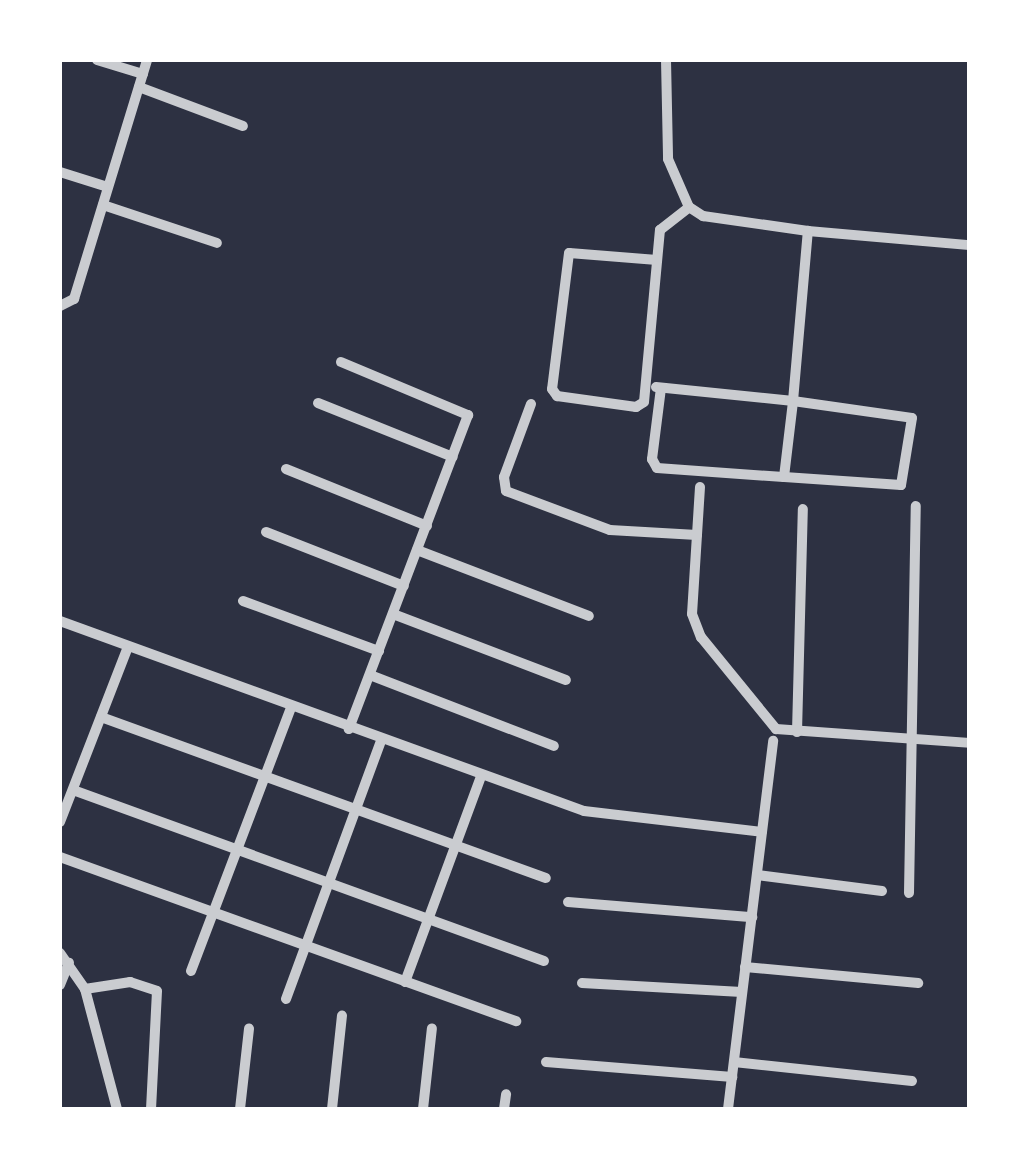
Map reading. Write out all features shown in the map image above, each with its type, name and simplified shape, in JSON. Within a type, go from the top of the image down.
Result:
[{"type":"street","points":[[97,60],[143,74]]},
{"type":"street","points":[[60,306],[74,300],[147,60]]},
{"type":"street","points":[[666,60],[668,160],[689,208],[703,216],[808,231],[969,245]]},
{"type":"street","points":[[139,87],[244,126]]},
{"type":"street","points":[[60,172],[108,187]]},
{"type":"street","points":[[103,205],[218,243]]},
{"type":"street","points":[[657,260],[569,253],[552,389],[562,397],[636,407],[645,386],[662,224],[689,208]]},
{"type":"street","points":[[784,476],[808,231]]},
{"type":"street","points":[[341,362],[465,410],[453,457],[349,729]]},
{"type":"street","points":[[645,386],[907,414],[910,443],[906,478],[893,487],[656,468],[652,459],[660,388]]},
{"type":"street","points":[[318,403],[453,457]]},
{"type":"street","points":[[531,404],[504,477],[506,491],[610,530],[697,536]]},
{"type":"street","points":[[286,469],[427,526]]},
{"type":"street","points":[[700,487],[692,614],[701,637],[776,729],[969,744]]},
{"type":"street","points":[[909,893],[916,506]]},
{"type":"street","points":[[798,732],[803,509]]},
{"type":"street","points":[[266,532],[404,586]]},
{"type":"street","points":[[418,550],[589,616]]},
{"type":"street","points":[[243,601],[379,651]]},
{"type":"street","points":[[393,614],[566,680]]},
{"type":"street","points":[[60,621],[127,649],[584,811],[762,832]]},
{"type":"street","points":[[60,822],[127,649]]},
{"type":"street","points":[[370,675],[554,746]]},
{"type":"street","points":[[190,972],[291,708]]},
{"type":"street","points":[[101,717],[546,878]]},
{"type":"street","points":[[286,999],[381,741]]},
{"type":"street","points":[[728,1109],[773,741]]},
{"type":"street","points":[[405,982],[481,777]]},
{"type":"street","points":[[73,790],[330,878],[544,961]]},
{"type":"street","points":[[60,857],[516,1021]]},
{"type":"street","points":[[757,875],[882,891]]},
{"type":"street","points":[[568,902],[752,917]]},
{"type":"street","points":[[60,953],[85,988],[117,1109]]},
{"type":"street","points":[[60,985],[69,962]]},
{"type":"street","points":[[746,967],[918,983]]},
{"type":"street","points":[[85,988],[130,982],[157,991],[151,1109]]},
{"type":"street","points":[[582,983],[742,992]]},
{"type":"street","points":[[332,1109],[342,1016]]},
{"type":"street","points":[[423,1109],[432,1028]]},
{"type":"street","points":[[240,1109],[249,1029]]},
{"type":"street","points":[[546,1062],[732,1077]]},
{"type":"street","points":[[734,1062],[912,1081]]},
{"type":"street","points":[[504,1109],[506,1094]]}]
